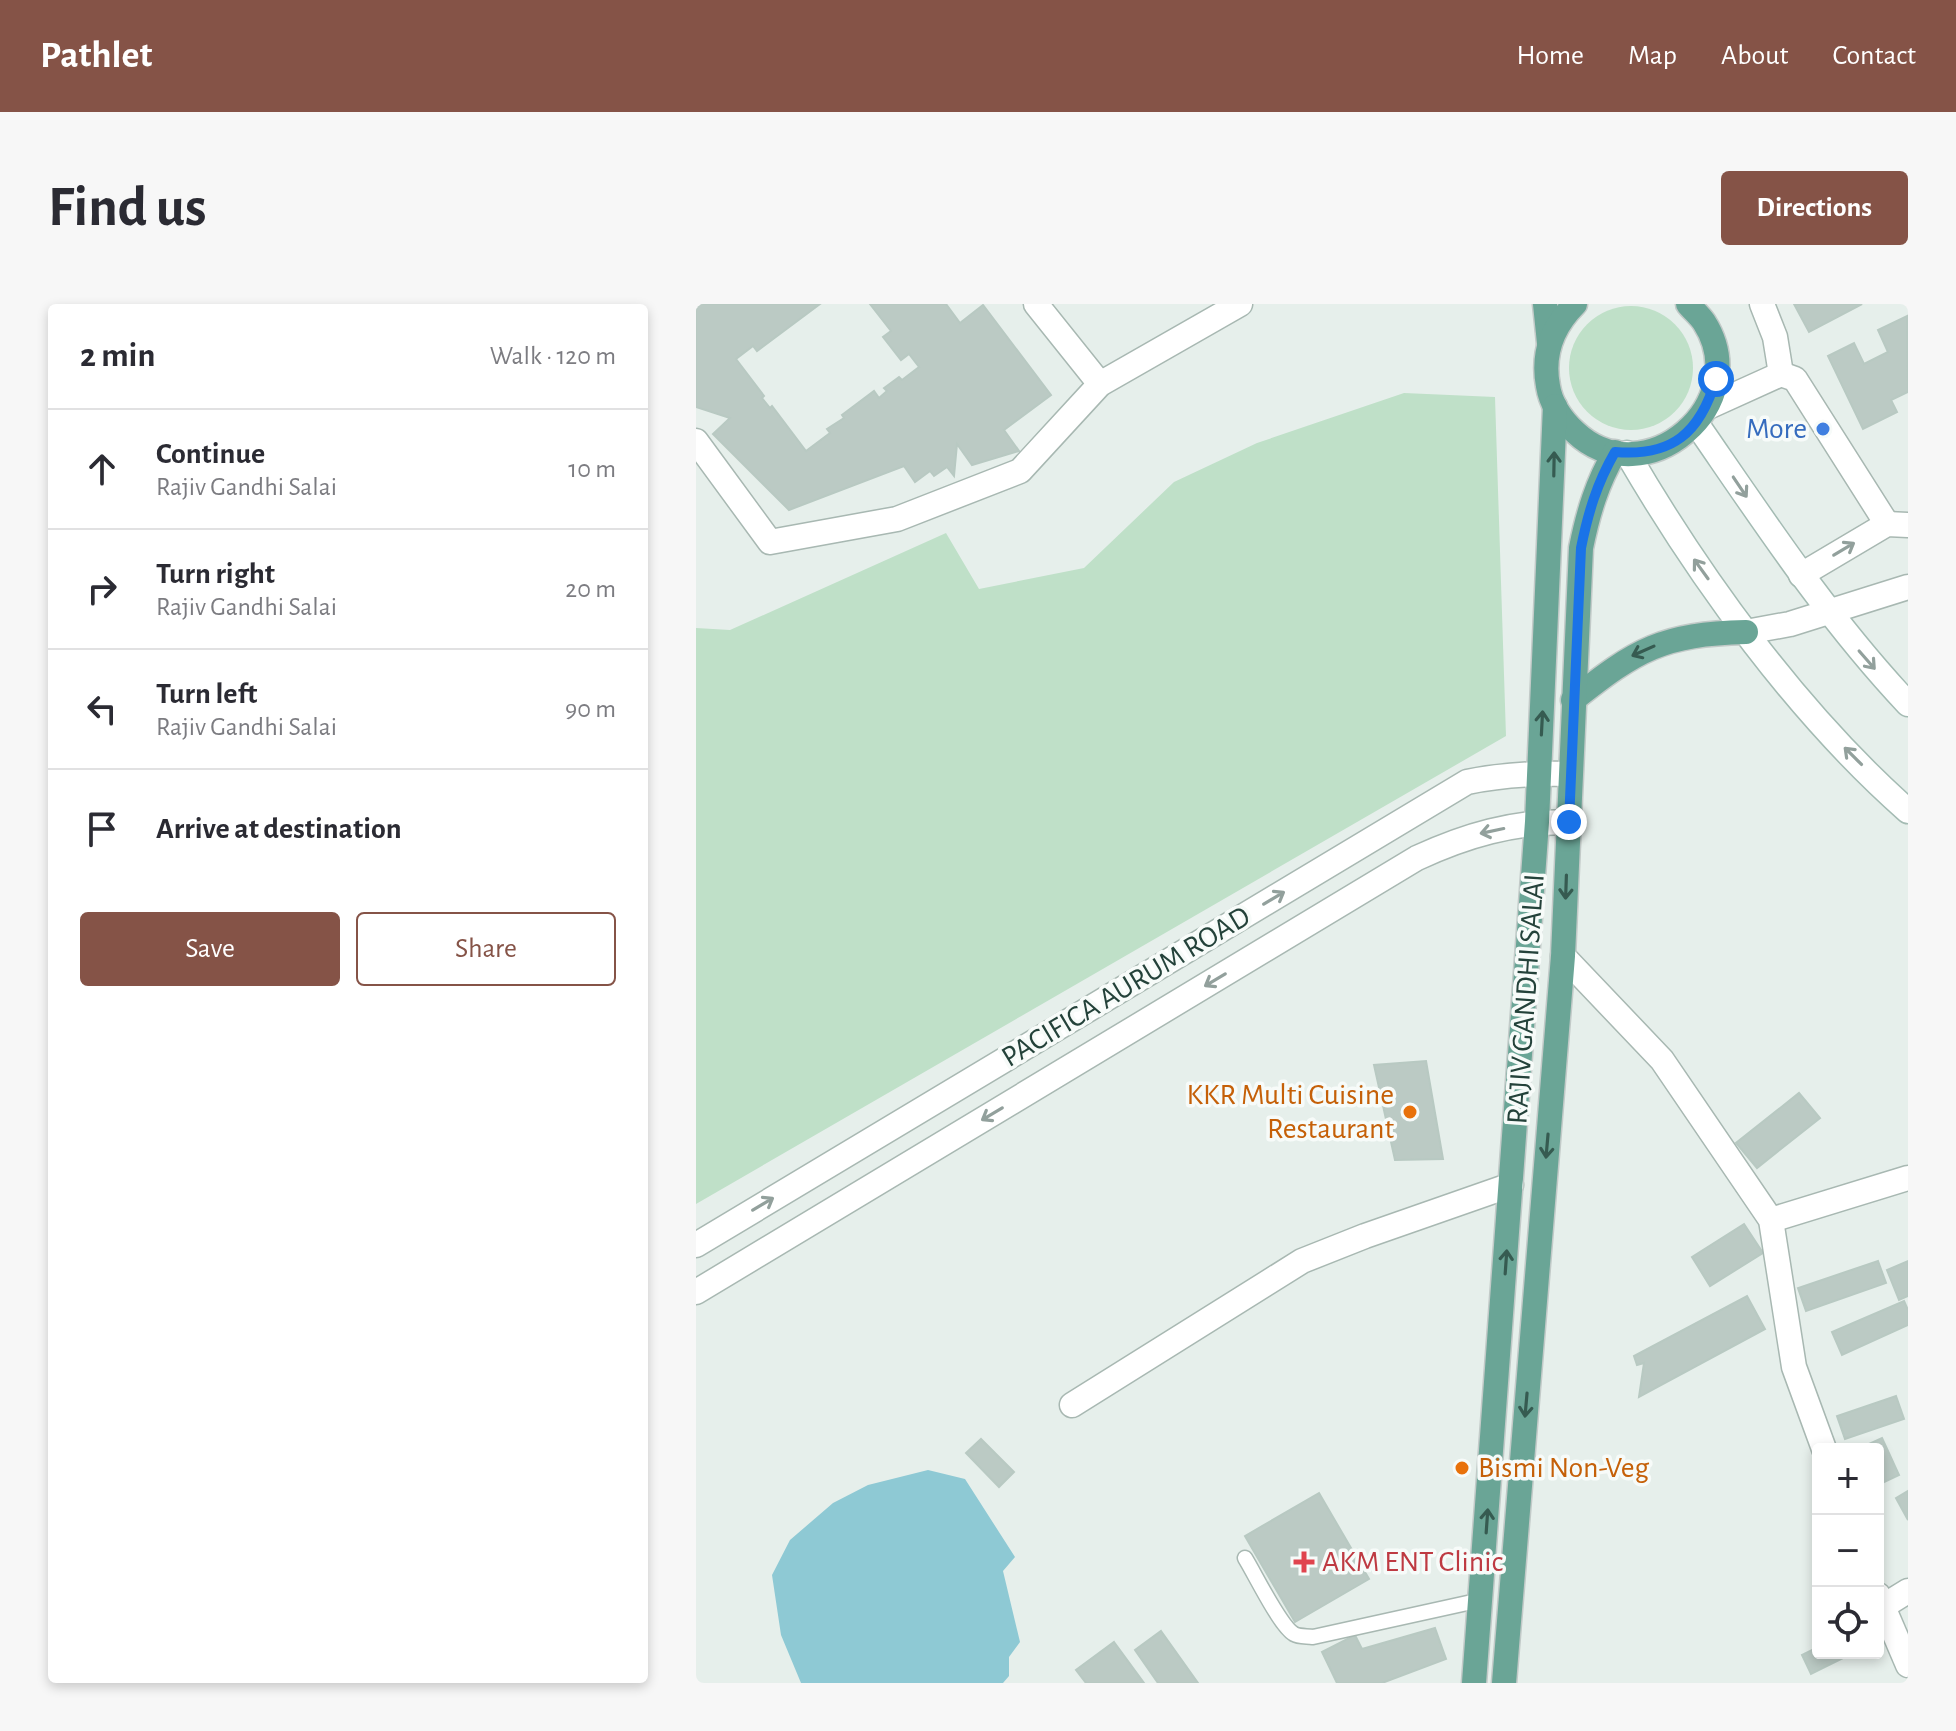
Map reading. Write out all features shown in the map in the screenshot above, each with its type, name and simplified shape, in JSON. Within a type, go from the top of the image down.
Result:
[{"type":"main road","points":[[1545,304],[1549,343],[1545,370],[1550,397],[1563,421],[1583,440],[1637,454],[1666,447],[1690,430],[1702,415],[1716,379],[1716,349],[1704,323],[1688,304]]},
{"type":"main road","points":[[1549,343],[1561,318],[1575,304]]},
{"type":"main road","name":"RAJIV GANDHI SALAI","points":[[1474,1683],[1537,822],[1555,406]]},
{"type":"main road","name":"RAJIV GANDHI SALAI","points":[[1504,1683],[1563,956],[1581,548],[1590,504],[1600,477],[1621,452]]},
{"type":"main road","points":[[1573,700],[1633,655],[1670,639],[1746,632]]},
{"type":"street","points":[[1036,304],[1100,384]]},
{"type":"street","points":[[696,441],[770,542],[897,519],[1020,471],[1100,384],[1240,304]]},
{"type":"street","points":[[1762,304],[1775,337],[1781,374]]},
{"type":"street","points":[[1801,575],[1898,524],[1795,379],[1781,374],[1702,415],[1801,575],[1865,658],[1908,704]]},
{"type":"street","points":[[1621,452],[1746,632],[1823,726],[1908,811]]},
{"type":"street","points":[[1746,632],[1790,624],[1908,587]]},
{"type":"street","name":"PACIFICA AURUM ROAD","points":[[696,1245],[1467,782],[1497,776],[1570,774]]},
{"type":"street","name":"PACIFICA AURUM ROAD","points":[[696,1292],[1417,858],[1460,838],[1537,822],[1569,822]]},
{"type":"street","points":[[1563,956],[1662,1060],[1771,1220],[1794,1367],[1822,1443]]},
{"type":"street","points":[[1771,1220],[1908,1178]]},
{"type":"street","points":[[1072,1405],[1302,1261],[1511,1185]]},
{"type":"street","points":[[1884,1600],[1908,1591]]},
{"type":"street","points":[[1884,1610],[1908,1665]]},
{"type":"lane","points":[[1245,1558],[1284,1624],[1293,1633],[1302,1636],[1313,1637],[1481,1600]]},
{"type":"green space","points":[[1631,306],[1655,311],[1675,324],[1688,344],[1693,368],[1688,392],[1675,412],[1655,425],[1631,430],[1607,425],[1587,412],[1574,392],[1569,368],[1574,344],[1587,324],[1607,311]]},
{"type":"green space","points":[[1404,393],[1495,397],[1506,736],[696,1204],[696,628],[730,630],[946,533],[979,589],[1084,568],[1174,482],[1257,443]]},
{"type":"water","points":[[928,1470],[965,1479],[1015,1557],[1003,1571],[1020,1642],[1009,1657],[1009,1676],[1003,1683],[801,1683],[781,1635],[772,1575],[790,1540],[833,1503],[868,1485]]},
{"type":"building","points":[[696,304],[820,304],[757,351],[753,346],[736,359],[764,396],[762,398],[770,408],[772,406],[806,451],[830,433],[827,429],[844,418],[842,415],[874,391],[879,398],[887,391],[884,388],[899,377],[902,380],[919,367],[909,354],[901,360],[883,337],[891,331],[870,304],[946,304],[960,323],[983,305],[1051,395],[1004,430],[1019,451],[972,465],[957,444],[954,476],[947,467],[934,476],[930,471],[915,482],[904,466],[789,510],[713,434],[730,418],[696,407]]},
{"type":"building","points":[[1794,304],[1862,304],[1809,332]]},
{"type":"building","points":[[1907,316],[1908,392],[1891,400],[1897,412],[1863,429],[1828,356],[1854,343],[1864,364],[1888,352],[1878,330]]},
{"type":"building","name":"KKR Multi Cuisine Restaurant","points":[[1426,1061],[1443,1159],[1395,1160],[1374,1065]]},
{"type":"building","points":[[1799,1093],[1820,1118],[1757,1168],[1736,1143]]},
{"type":"building","points":[[1744,1224],[1763,1253],[1710,1286],[1692,1257]]},
{"type":"building","points":[[1878,1261],[1886,1283],[1806,1311],[1798,1288]]},
{"type":"building","points":[[1908,1261],[1908,1296],[1899,1300],[1887,1270]]},
{"type":"building","points":[[1747,1296],[1765,1329],[1639,1397],[1644,1363],[1637,1365],[1634,1356]]},
{"type":"building","points":[[1904,1301],[1908,1310],[1908,1325],[1842,1355],[1832,1332]]},
{"type":"building","points":[[1896,1396],[1904,1419],[1845,1439],[1837,1416]]},
{"type":"building","points":[[1882,1438],[1899,1475],[1884,1482],[1884,1443],[1871,1443]]},
{"type":"building","points":[[981,1439],[1014,1472],[999,1487],[966,1453]]},
{"type":"building","points":[[1908,1491],[1908,1520],[1896,1498]]},
{"type":"building","points":[[1319,1493],[1369,1579],[1295,1622],[1245,1536]]},
{"type":"building","points":[[1435,1628],[1446,1659],[1382,1683],[1337,1683],[1322,1652],[1355,1635],[1362,1649]]},
{"type":"building","points":[[1161,1631],[1198,1683],[1158,1683],[1135,1650]]},
{"type":"building","points":[[1114,1642],[1144,1683],[1086,1683],[1076,1670]]},
{"type":"building","points":[[1812,1650],[1812,1659],[1841,1659],[1811,1674],[1802,1655]]},
{"type":"place","name":"More","points":[[1823,429]]},
{"type":"place","name":"KKR Multi Cuisine Restaurant","points":[[1410,1112]]},
{"type":"place","name":"Bismi Non-Veg","points":[[1462,1468]]},
{"type":"place","name":"AKM ENT Clinic","points":[[1304,1562]]},
{"type":"route","points":[[1569,822],[1581,548],[1590,504],[1600,477],[1615,452],[1637,454],[1666,447],[1690,430],[1708,407],[1716,379]]}]
